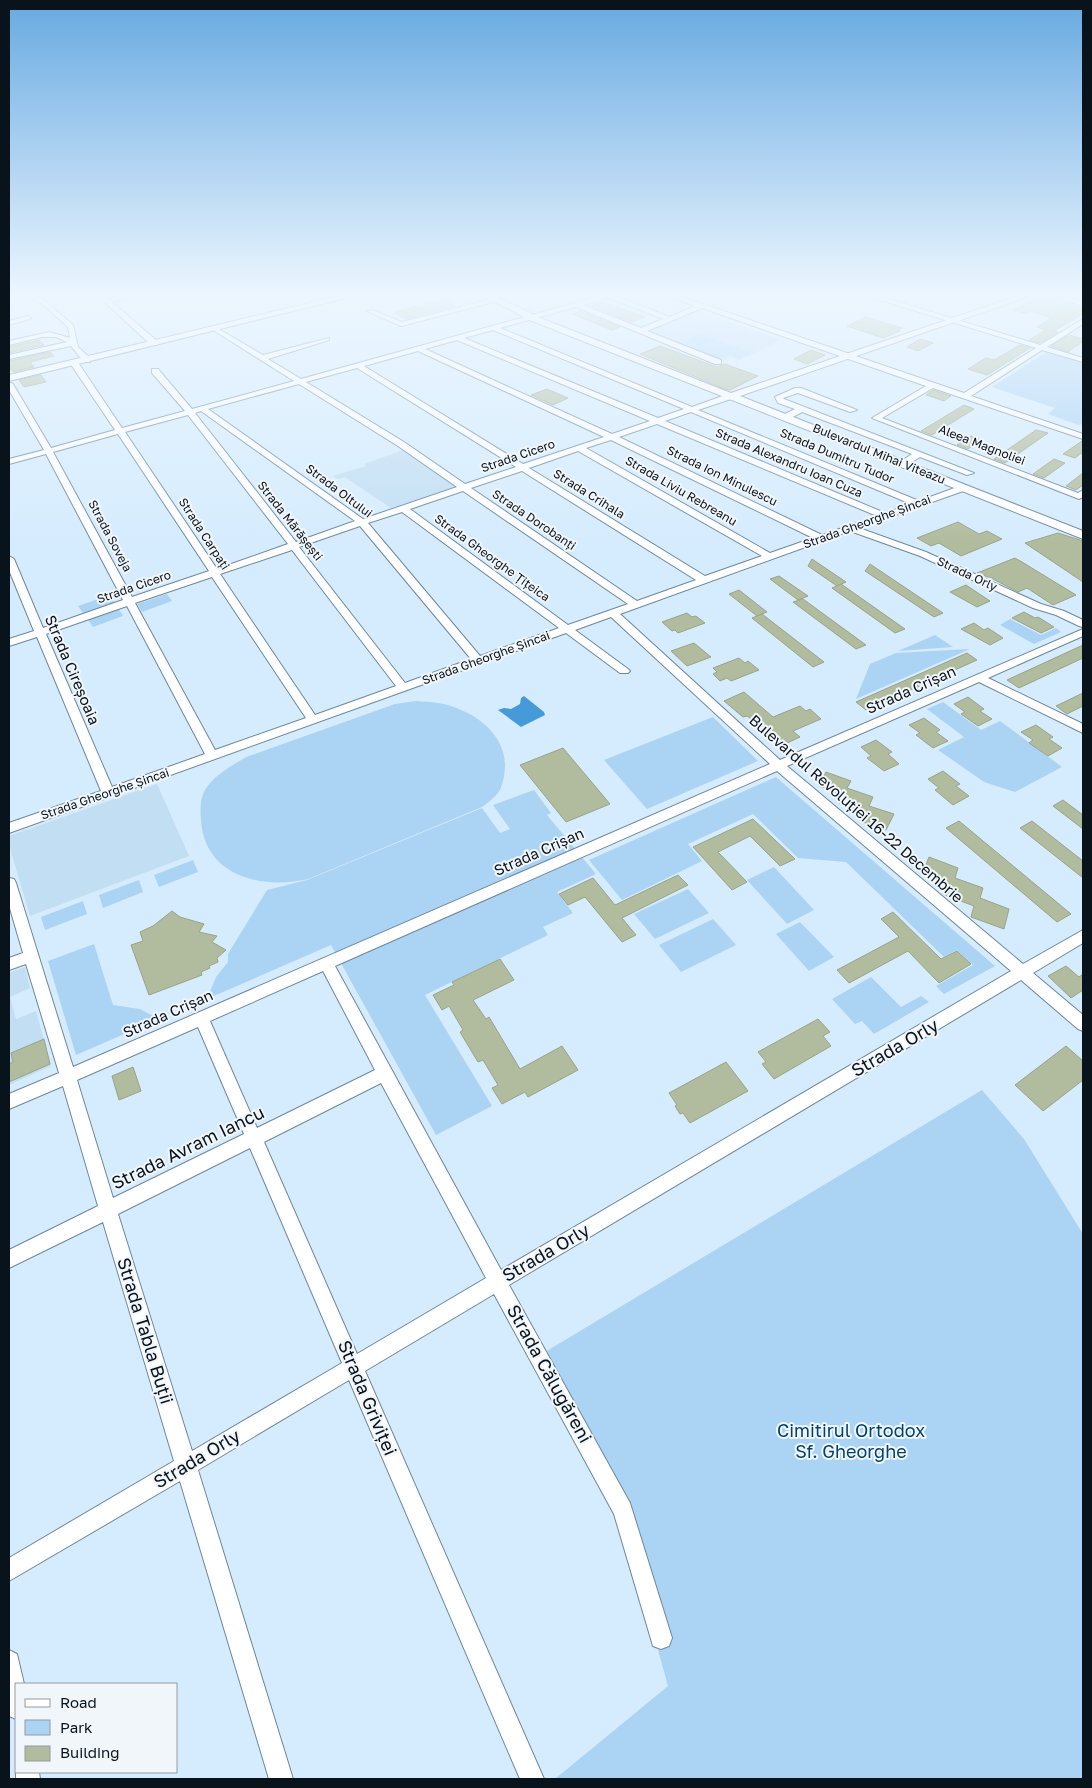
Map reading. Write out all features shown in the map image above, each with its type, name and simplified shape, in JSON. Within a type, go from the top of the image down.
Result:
[{"type":"main road","name":"Bulevardul Mihai Viteazu","points":[[681,376],[1083,535]]},
{"type":"main road","name":"Strada Cicero","points":[[731,396],[788,376]]},
{"type":"street","name":"Strada Carpați","points":[[83,376],[313,720]]},
{"type":"street","name":"Strada Mărășești","points":[[160,376],[190,412],[294,545],[403,688]]},
{"type":"street","name":"Strada Dorobanți","points":[[291,376],[400,444],[636,605]]},
{"type":"street","points":[[9,462],[321,376]]},
{"type":"street","name":"Strada Crihala","points":[[376,376],[704,580]]},
{"type":"street","name":"Strada Ion Minulescu","points":[[480,376],[612,437],[821,538]]},
{"type":"street","name":"Strada Alexandru Ioan Cuza","points":[[550,376],[883,515]]},
{"type":"street","name":"Strada Dumitru Tudor","points":[[612,376],[918,504]]},
{"type":"street","points":[[908,376],[1083,437]]},
{"type":"street","points":[[965,396],[996,376]]},
{"type":"street","name":"Strada Soveja","points":[[9,384],[49,452],[212,756]]},
{"type":"street","name":"Aleea Magnoliei","points":[[933,385],[876,418],[1079,496],[1083,493]]},
{"type":"street","points":[[853,410],[798,390],[779,397],[781,401],[970,473]]},
{"type":"street","name":"Strada Cicero","points":[[9,643],[731,396]]},
{"type":"street","name":"Strada Oltului","points":[[203,409],[362,522],[478,660]]},
{"type":"street","points":[[786,418],[802,409]]},
{"type":"street","name":"Strada Liviu Rebreanu","points":[[579,448],[770,557]]},
{"type":"street","points":[[902,464],[919,454]]},
{"type":"street","name":"Strada Gheorghe Șincai","points":[[9,828],[963,488]]},
{"type":"street","name":"Strada Gheorghe Țițeica","points":[[403,508],[624,671]]},
{"type":"street","name":"Strada Orly","points":[[850,528],[912,550],[1037,606],[1060,613],[1083,624]]},
{"type":"street","name":"Strada Cireșoaia","points":[[9,559],[108,792]]},
{"type":"street","name":"Bulevardul Revoluției 16-22 Decembrie","points":[[613,613],[778,765],[1083,1024]]},
{"type":"street","name":"Strada Crișan","points":[[9,1102],[1083,632]]},
{"type":"street","points":[[980,677],[988,683],[1083,729]]},
{"type":"street","name":"Strada Tabla Buții","points":[[9,883],[281,1779]]},
{"type":"street","name":"Strada Orly","points":[[9,1570],[1083,936]]},
{"type":"street","points":[[9,964],[31,956]]},
{"type":"street","name":"Strada Călugăreni","points":[[326,963],[623,1510],[661,1638]]},
{"type":"street","name":"Strada Griviței","points":[[202,1017],[532,1779]]},
{"type":"street","name":"Strada Avram Iancu","points":[[9,1259],[385,1073]]},
{"type":"street","points":[[9,1662],[15,1701]]},
{"type":"shaded area","points":[[403,450],[457,486],[391,508],[345,477],[338,479],[333,476],[366,466],[364,464]]},
{"type":"shaded area","points":[[157,784],[189,856],[30,916],[9,845],[9,836]]},
{"type":"shaded area","points":[[25,967],[30,988],[10,997],[16,1019],[36,1011],[51,1066],[9,1085],[9,973]]},
{"type":"green space","points":[[1008,376],[1083,376],[1083,424],[1078,425],[1048,414],[1055,408],[992,387]]},
{"type":"green space","points":[[167,594],[172,601],[142,612],[137,604]]},
{"type":"green space","points":[[110,595],[115,603],[83,613],[78,606]]},
{"type":"green space","points":[[119,609],[123,616],[93,627],[88,620]]},
{"type":"green space","points":[[1010,619],[1041,635],[1056,628],[1061,632],[1034,644],[1000,625]]},
{"type":"green space","points":[[935,635],[953,647],[898,651]]},
{"type":"green space","points":[[970,649],[856,699],[870,664],[896,653]]},
{"type":"green space","points":[[416,701],[439,703],[471,715],[488,728],[500,744],[504,754],[505,765],[502,786],[492,799],[482,807],[308,879],[290,882],[255,880],[238,875],[224,866],[213,854],[205,839],[201,820],[201,803],[207,787],[220,774],[246,757],[395,704]]},
{"type":"green space","points":[[943,702],[981,730],[1000,721],[1062,767],[1015,792],[984,782],[938,750],[964,737],[927,709]]},
{"type":"green space","points":[[713,717],[758,761],[647,809],[604,760]]},
{"type":"green space","points":[[776,777],[995,966],[944,994],[936,986],[973,965],[957,950],[944,957],[846,862],[798,858],[753,814],[688,844],[702,861],[622,900],[589,860]]},
{"type":"green space","points":[[534,790],[551,813],[547,815],[596,874],[557,892],[573,913],[543,927],[548,935],[425,995],[492,1106],[436,1135],[331,945],[207,999],[216,977],[228,962],[228,954],[267,890],[307,880],[482,808],[500,833],[510,829],[493,805]]},
{"type":"green space","points":[[193,860],[198,872],[159,887],[154,875]]},
{"type":"green space","points":[[774,867],[814,910],[787,924],[747,880]]},
{"type":"green space","points":[[139,880],[143,892],[103,908],[99,895]]},
{"type":"green space","points":[[688,889],[709,913],[655,939],[634,914]]},
{"type":"green space","points":[[83,901],[87,914],[45,930],[41,917]]},
{"type":"green space","points":[[713,919],[736,945],[681,972],[659,945]]},
{"type":"green space","points":[[800,922],[834,957],[809,971],[776,934]]},
{"type":"green space","points":[[94,944],[113,1005],[140,1009],[159,1019],[76,1055],[48,961]]},
{"type":"green space","points":[[871,977],[901,1007],[921,996],[929,1002],[874,1034],[862,1021],[855,1024],[832,999]]},
{"type":"green space","name":"Cimitirul Ortodox Sf. Gheorghe","points":[[982,1090],[1024,1139],[1083,1234],[1083,1779],[555,1779],[668,1686],[658,1650],[670,1643],[628,1507],[545,1352]]},
{"type":"water","points":[[524,696],[544,712],[545,715],[521,727],[498,710],[504,708],[511,709],[520,704],[521,698]]},
{"type":"building","points":[[42,376],[46,382],[24,387],[19,380]]},
{"type":"building","points":[[694,376],[757,376],[730,390]]},
{"type":"building","points":[[547,389],[568,398],[553,405],[531,395]]},
{"type":"building","points":[[933,390],[951,396],[944,401],[926,395]]},
{"type":"building","points":[[964,405],[974,409],[932,435],[921,431]]},
{"type":"building","points":[[1036,430],[1048,433],[1005,463],[994,459]]},
{"type":"building","points":[[971,436],[981,440],[968,449],[957,445]]},
{"type":"building","points":[[1082,441],[1083,452],[1075,458],[1063,454]]},
{"type":"building","points":[[1054,459],[1065,463],[1044,478],[1033,474]]},
{"type":"building","points":[[1083,473],[1083,485],[1076,490],[1066,486]]},
{"type":"building","points":[[958,522],[979,534],[987,531],[1002,539],[961,556],[939,543],[931,546],[917,538]]},
{"type":"building","points":[[1058,533],[1083,541],[1083,582],[1025,543]]},
{"type":"building","points":[[1015,558],[1076,595],[1053,605],[1027,588],[1018,592],[977,573]]},
{"type":"building","points":[[812,559],[846,582],[837,586],[808,566]]},
{"type":"building","points":[[870,564],[943,613],[934,617],[865,571]]},
{"type":"building","points":[[779,576],[808,596],[798,600],[770,579]]},
{"type":"building","points":[[841,584],[905,629],[895,633],[832,588]]},
{"type":"building","points":[[966,585],[990,601],[977,607],[950,592]]},
{"type":"building","points":[[739,590],[767,612],[757,616],[729,594]]},
{"type":"building","points":[[803,599],[866,645],[856,649],[793,602]]},
{"type":"building","points":[[1024,612],[1035,618],[1038,617],[1054,627],[1041,633],[1012,618]]},
{"type":"building","points":[[687,613],[692,617],[696,616],[705,623],[678,633],[675,630],[672,631],[662,622]]},
{"type":"building","points":[[762,614],[824,662],[813,667],[752,618]]},
{"type":"building","points":[[974,623],[984,630],[988,628],[1003,638],[990,645],[961,629]]},
{"type":"building","points":[[694,643],[711,657],[687,666],[671,651]]},
{"type":"building","points":[[1083,645],[1083,658],[1019,688],[1007,680]]},
{"type":"building","points":[[967,653],[977,660],[866,710],[856,702]]},
{"type":"building","points":[[739,658],[745,663],[748,661],[759,670],[731,681],[727,678],[720,681],[713,674],[717,672],[713,668]]},
{"type":"building","points":[[744,692],[773,717],[800,706],[806,711],[810,709],[821,719],[793,731],[800,737],[781,746],[751,719],[747,716],[743,717],[724,701]]},
{"type":"building","points":[[1083,693],[1083,706],[1067,714],[1056,706]]},
{"type":"building","points":[[968,697],[984,709],[980,711],[992,719],[978,726],[961,714],[965,712],[954,704]]},
{"type":"building","points":[[924,718],[940,730],[936,732],[948,741],[933,748],[916,735],[920,733],[909,725]]},
{"type":"building","points":[[1036,725],[1053,737],[1049,739],[1062,748],[1048,756],[1029,743],[1033,740],[1021,732]]},
{"type":"building","points":[[876,740],[892,752],[888,754],[899,764],[884,771],[867,758],[871,756],[861,747]]},
{"type":"building","points":[[563,748],[610,804],[566,822],[520,765]]},
{"type":"building","points":[[943,771],[960,784],[956,786],[969,796],[953,805],[935,790],[939,788],[928,779]]},
{"type":"building","points":[[826,772],[851,781],[847,788],[873,797],[869,806],[894,814],[886,830],[860,821],[864,812],[839,803],[843,795],[819,786]]},
{"type":"building","points":[[1063,800],[1083,815],[1083,829],[1053,806]]},
{"type":"building","points":[[753,819],[795,859],[780,866],[750,836],[718,852],[747,882],[732,890],[693,847]]},
{"type":"building","points":[[959,821],[1071,914],[1057,922],[946,828]]},
{"type":"building","points":[[1032,821],[1083,861],[1083,878],[1020,828]]},
{"type":"building","points":[[929,857],[958,868],[955,878],[983,888],[980,898],[1009,909],[1004,929],[971,917],[974,906],[945,895],[949,885],[922,875]]},
{"type":"building","points":[[678,875],[688,885],[622,918],[636,935],[622,942],[585,897],[568,905],[559,894],[593,878],[615,905]]},
{"type":"building","points":[[172,911],[180,917],[204,924],[199,932],[217,936],[212,942],[226,950],[217,958],[218,962],[201,972],[202,975],[149,995],[131,945],[143,941],[140,932],[153,926]]},
{"type":"building","points":[[893,912],[941,959],[957,951],[971,964],[939,983],[908,951],[849,983],[837,970],[899,937],[881,919]]},
{"type":"building","points":[[500,959],[514,980],[473,1000],[486,1019],[489,1017],[520,1069],[562,1046],[578,1070],[528,1097],[525,1092],[502,1104],[492,1088],[498,1085],[483,1060],[478,1062],[460,1032],[463,1030],[449,1006],[442,1010],[433,995],[454,985],[452,982]]},
{"type":"building","points":[[1066,966],[1079,977],[1083,974],[1083,990],[1071,998],[1048,976]]},
{"type":"building","points":[[818,1019],[830,1032],[823,1036],[831,1046],[774,1079],[762,1064],[766,1062],[758,1052]]},
{"type":"building","points":[[44,1039],[50,1064],[9,1082],[9,1064],[13,1062],[11,1053]]},
{"type":"building","points":[[1066,1046],[1083,1061],[1083,1080],[1043,1111],[1015,1085]]},
{"type":"building","points":[[726,1062],[748,1091],[690,1123],[683,1113],[680,1114],[675,1106],[677,1105],[669,1093]]},
{"type":"building","points":[[133,1067],[141,1091],[119,1100],[112,1076]]}]
